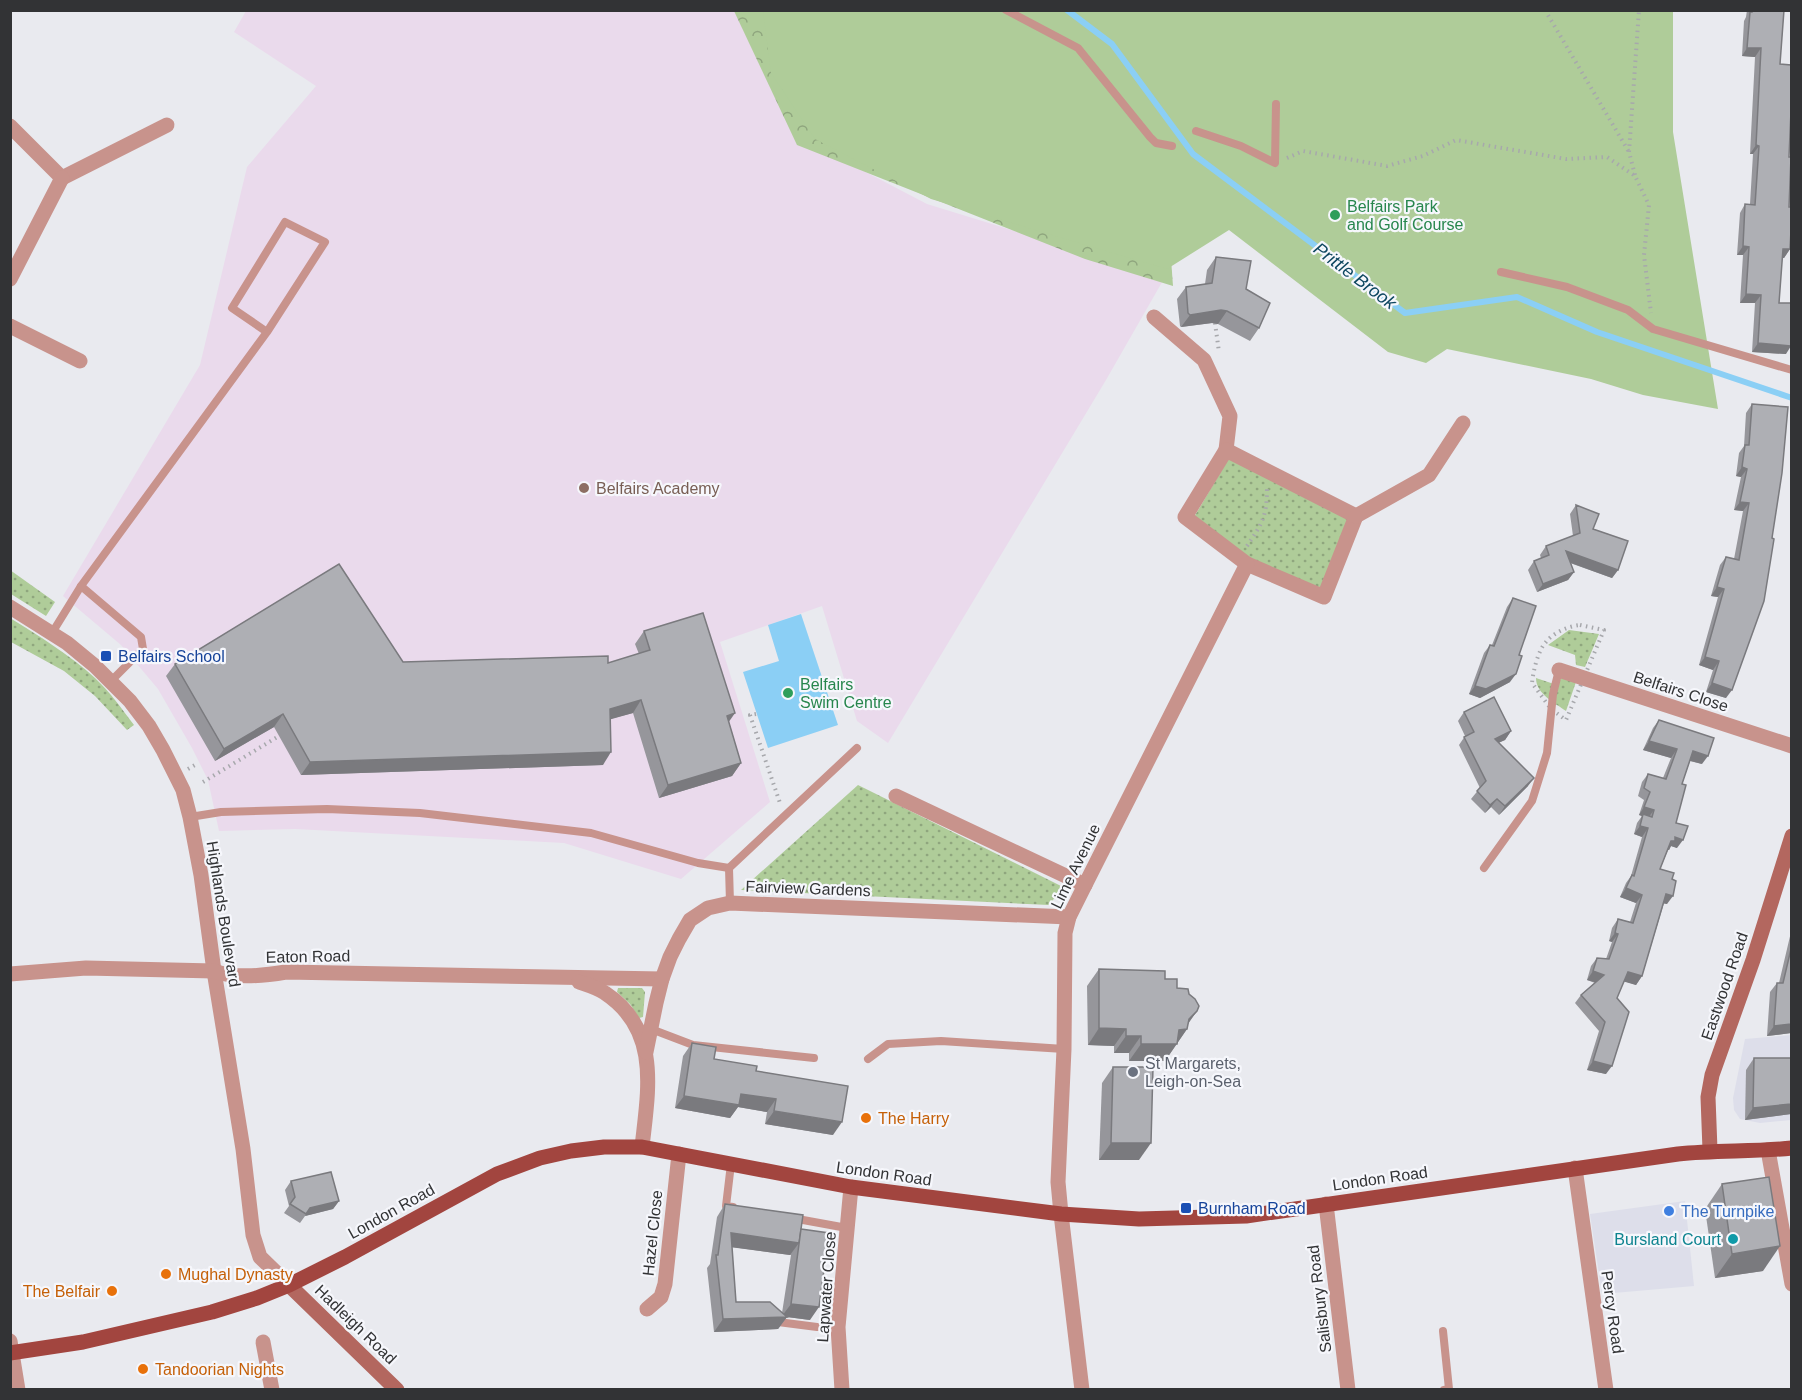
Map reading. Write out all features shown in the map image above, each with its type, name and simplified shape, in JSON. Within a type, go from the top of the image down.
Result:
[{"type":"main road","name":"London Road","points":[[11,1349],[83,1342],[212,1312],[257,1298],[345,1257],[497,1174],[540,1158],[604,1147],[642,1147],[851,1187],[1061,1214],[1139,1219],[1246,1216],[1710,1150],[1791,1148]]},
{"type":"street","points":[[10,279],[62,178],[167,125]]},
{"type":"street","points":[[10,126],[62,178]]},
{"type":"street","points":[[1154,317],[1204,360],[1230,416],[1226,450],[1185,517],[1243,561],[1324,597],[1356,516],[1429,475],[1463,423]]},
{"type":"street","points":[[10,326],[80,361]]},
{"type":"street","points":[[1226,450],[1356,516]]},
{"type":"street","name":"Lime Avenue","points":[[1061,1214],[1058,1182],[1064,1049],[1065,933],[1069,917],[1243,561]]},
{"type":"street","name":"Highlands Boulevard","points":[[10,607],[52,633],[111,681],[149,726],[176,774],[190,817],[205,898],[214,971],[243,1149],[253,1235],[260,1257],[289,1285]]},
{"type":"street","name":"Belfairs Close","points":[[1559,670],[1791,746]]},
{"type":"street","points":[[896,796],[1085,885]]},
{"type":"street","name":"Eastwood Road","points":[[1710,1150],[1708,1097],[1712,1075],[1753,960],[1791,836]]},
{"type":"street","name":"Fairview Gardens","points":[[646,1052],[662,979],[670,957],[690,920],[708,908],[730,903],[1069,917]]},
{"type":"street","name":"Eaton Road","points":[[10,974],[86,968],[214,971],[226,975],[268,975],[286,972],[662,979]]},
{"type":"street","name":"Eaton Road","points":[[571,978],[605,992],[635,1024],[646,1052],[648,1068],[642,1147]]},
{"type":"street","points":[[1768,1150],[1791,1284]]},
{"type":"street","name":"Hazel Close","points":[[647,1309],[661,1297],[665,1284],[679,1154]]},
{"type":"street","name":"Percy Road","points":[[1575,1168],[1606,1389]]},
{"type":"street","name":"Lapwater Close","points":[[842,1389],[838,1326],[851,1187]]},
{"type":"street","name":"Salisbury Road","points":[[1326,1204],[1348,1389]]},
{"type":"street","points":[[1061,1214],[1082,1389]]},
{"type":"street","name":"Hadleigh Road","points":[[289,1285],[397,1389]]},
{"type":"street","points":[[263,1342],[272,1389]]},
{"type":"street","points":[[11,1349],[18,1389]]},
{"type":"lane","points":[[1006,10],[1078,48],[1156,143],[1172,146]]},
{"type":"lane","points":[[1196,131],[1241,146],[1275,163],[1276,104]]},
{"type":"lane","points":[[52,633],[81,586],[267,332],[325,242],[285,222],[232,308],[267,332]]},
{"type":"lane","points":[[1501,272],[1567,287],[1628,310],[1653,329],[1791,370]]},
{"type":"lane","points":[[81,586],[141,637],[143,650],[111,681]]},
{"type":"lane","points":[[1484,868],[1532,801],[1547,753],[1553,694],[1559,670]]},
{"type":"lane","points":[[730,903],[729,868],[857,747]]},
{"type":"lane","points":[[190,817],[221,812],[327,809],[420,813],[591,832],[698,863],[729,868]]},
{"type":"lane","points":[[651,1029],[693,1045],[814,1059]]},
{"type":"lane","points":[[868,1059],[888,1044],[941,1041],[1064,1049]]},
{"type":"lane","points":[[731,1164],[726,1206],[737,1208]]},
{"type":"lane","points":[[781,1216],[848,1228]]},
{"type":"lane","points":[[771,1314],[778,1322],[817,1328],[838,1326]]},
{"type":"lane","points":[[1443,1331],[1449,1389],[1444,1389]]},
{"type":"path","points":[[1545,10],[1629,152],[1635,176],[1649,205],[1644,255],[1653,329]]},
{"type":"path","points":[[1629,152],[1640,10]]},
{"type":"path","points":[[1275,163],[1303,151],[1387,166],[1423,156],[1456,140],[1566,159],[1607,157],[1635,176]]},
{"type":"path","points":[[1243,561],[1267,509],[1267,471]]},
{"type":"path","points":[[756,714],[750,715],[784,815]]},
{"type":"path","points":[[202,782],[279,736]]},
{"type":"shaded area","name":"Belfairs Academy","points":[[246,11],[757,11],[816,146],[927,204],[1165,277],[1106,380],[888,743],[857,721],[822,606],[720,642],[770,802],[681,879],[564,843],[295,829],[219,831],[208,780],[158,689],[121,645],[63,596],[200,365],[247,167],[316,86],[234,32]]},
{"type":"shaded area","points":[[1791,1035],[1791,1120],[1760,1123],[1740,1119],[1734,1110],[1733,1098],[1745,1039]]},
{"type":"shaded area","points":[[1685,1201],[1694,1286],[1602,1294],[1590,1214]]},
{"type":"green space","points":[[734,11],[789,11],[1170,244],[1173,286],[1085,259],[797,145]]},
{"type":"green space","name":"Belfairs Park and Golf Course","points":[[763,11],[1673,11],[1673,132],[1718,409],[1643,395],[1591,379],[1447,349],[1426,363],[1388,352],[1229,230],[1167,269],[931,199],[815,139],[771,73]]},
{"type":"green space","points":[[1229,458],[1350,518],[1321,589],[1250,558],[1194,517]]},
{"type":"green space","points":[[10,570],[55,602],[46,616],[11,594]]},
{"type":"green space","points":[[10,618],[54,646],[95,678],[134,725],[127,730],[95,696],[64,671],[11,642]]},
{"type":"green space","points":[[1569,630],[1599,634],[1585,667],[1576,665],[1575,655],[1548,645]]},
{"type":"green space","points":[[1563,675],[1577,679],[1566,711],[1539,689],[1536,678],[1557,685]]},
{"type":"green space","points":[[858,785],[1063,887],[1049,905],[741,890]]},
{"type":"green space","points":[[618,988],[642,988],[645,992],[643,1017],[639,1018],[630,1004],[617,992]]},
{"type":"water","name":"Belfairs Swim Centre","points":[[801,614],[838,725],[768,748],[743,672],[779,661],[768,625]]},
{"type":"building","points":[[1752,10],[1784,10],[1780,64],[1791,65],[1789,207],[1791,207],[1791,230],[1790,249],[1783,249],[1779,303],[1791,303],[1791,346],[1758,343],[1761,295],[1746,294],[1749,247],[1743,246],[1745,204],[1755,205],[1759,146],[1756,145],[1761,48],[1747,48]]},
{"type":"building","points":[[1216,257],[1251,261],[1246,289],[1270,303],[1259,328],[1227,311],[1190,315],[1188,313],[1186,287],[1212,283]]},
{"type":"building","points":[[1752,404],[1788,407],[1782,473],[1772,538],[1774,539],[1764,601],[1732,690],[1712,683],[1719,661],[1705,657],[1724,589],[1717,587],[1726,557],[1739,560],[1749,503],[1740,502],[1747,469],[1742,467],[1745,445],[1749,445]]},
{"type":"building","points":[[1576,505],[1599,514],[1593,529],[1628,541],[1618,570],[1566,551],[1574,572],[1543,584],[1534,561],[1549,555],[1546,546],[1580,533]]},
{"type":"building","points":[[339,564],[403,662],[608,656],[608,663],[650,650],[644,631],[703,613],[735,713],[727,716],[741,763],[668,785],[641,700],[610,709],[611,752],[310,762],[283,714],[224,749],[175,664]]},
{"type":"building","points":[[1513,598],[1536,606],[1519,655],[1522,656],[1516,674],[1486,689],[1475,686],[1490,645],[1494,646]]},
{"type":"building","points":[[1494,697],[1511,731],[1495,739],[1534,778],[1505,806],[1497,799],[1490,805],[1477,791],[1486,781],[1464,737],[1474,732],[1464,712]]},
{"type":"building","points":[[1659,720],[1714,738],[1708,756],[1693,751],[1682,784],[1686,785],[1676,823],[1688,826],[1683,840],[1675,837],[1675,841],[1671,841],[1660,869],[1674,873],[1672,879],[1676,881],[1673,896],[1666,894],[1642,976],[1628,972],[1617,998],[1629,1012],[1612,1066],[1593,1061],[1605,1022],[1581,995],[1604,975],[1593,971],[1597,958],[1609,959],[1618,934],[1615,933],[1618,919],[1633,923],[1642,895],[1626,888],[1632,875],[1634,876],[1648,828],[1640,826],[1643,814],[1652,817],[1654,810],[1644,807],[1650,792],[1644,788],[1648,774],[1666,779],[1677,749],[1649,741]]},
{"type":"building","points":[[1791,949],[1791,1024],[1774,1026],[1777,983],[1783,983]]},
{"type":"building","points":[[1099,969],[1165,971],[1165,979],[1177,979],[1177,988],[1188,989],[1189,994],[1199,1006],[1189,1019],[1187,1029],[1179,1030],[1177,1044],[1141,1044],[1141,1036],[1126,1036],[1126,1029],[1099,1028]]},
{"type":"building","points":[[692,1043],[716,1047],[714,1059],[757,1066],[756,1071],[848,1086],[842,1122],[774,1111],[776,1099],[741,1094],[739,1105],[684,1096]]},
{"type":"building","points":[[1754,1058],[1791,1058],[1791,1104],[1753,1108]]},
{"type":"building","points":[[1113,1067],[1153,1067],[1151,1143],[1111,1143]]},
{"type":"building","points":[[331,1172],[339,1201],[310,1208],[306,1214],[290,1204],[295,1197],[291,1181]]},
{"type":"building","points":[[1769,1177],[1780,1246],[1732,1254],[1722,1184]]},
{"type":"building","points":[[725,1204],[803,1215],[799,1243],[731,1233],[736,1302],[770,1302],[787,1317],[723,1319],[716,1255],[718,1255]]},
{"type":"building","points":[[801,1229],[829,1233],[819,1307],[791,1304]]},
{"type":"waterway","name":"Prittle Brook","points":[[1067,10],[1112,44],[1193,154],[1405,313],[1517,297],[1597,332],[1792,398]]},
{"type":"place","name":"Belfairs Park and Golf Course","points":[[1335,215]]},
{"type":"place","name":"Belfairs Academy","points":[[584,488]]},
{"type":"place","name":"Belfairs School","points":[[106,656]]},
{"type":"place","name":"Belfairs Swim Centre","points":[[788,693]]},
{"type":"place","name":"St Margarets, Leigh-on-Sea","points":[[1133,1072]]},
{"type":"place","name":"The Harry","points":[[866,1118]]},
{"type":"place","name":"Burnham Road","points":[[1186,1208]]},
{"type":"place","name":"The Turnpike","points":[[1669,1211]]},
{"type":"place","name":"Bursland Court","points":[[1733,1239]]},
{"type":"place","name":"Mughal Dynasty","points":[[166,1274]]},
{"type":"place","name":"The Belfair","points":[[112,1291]]},
{"type":"place","name":"Tandoorian Nights","points":[[143,1369]]}]
